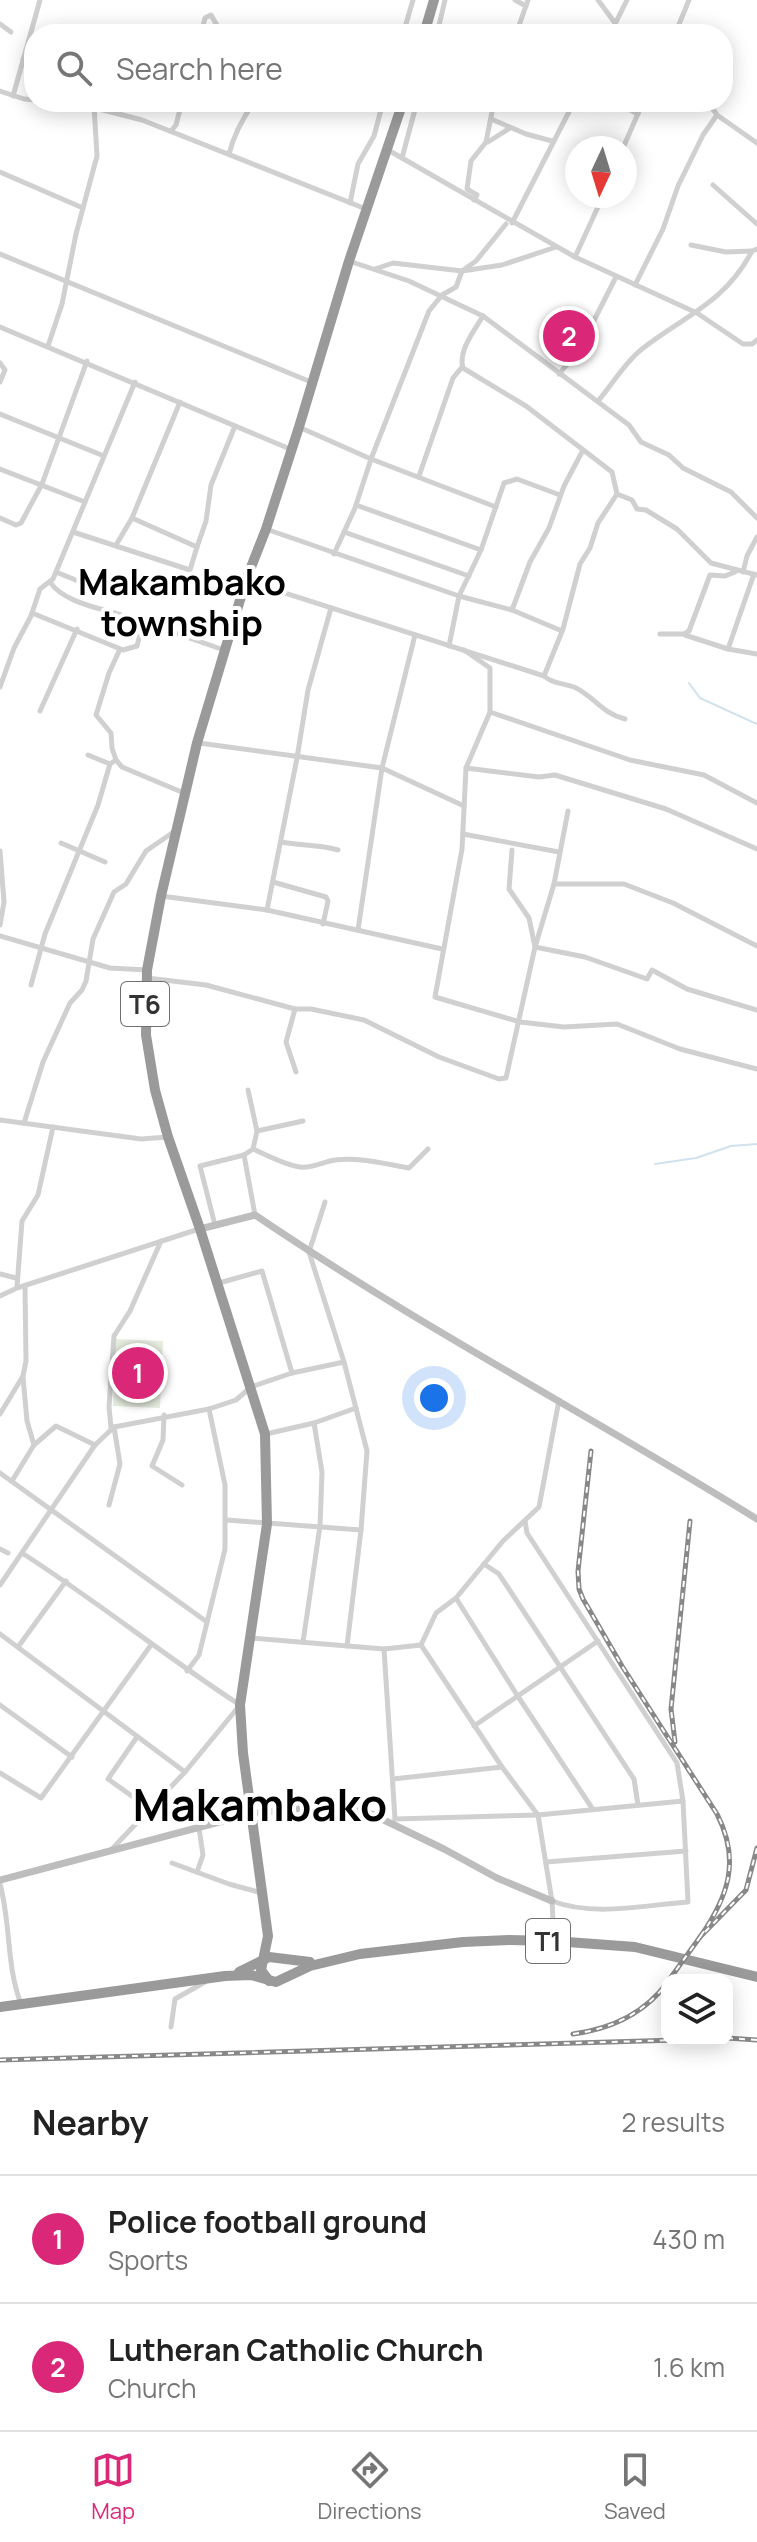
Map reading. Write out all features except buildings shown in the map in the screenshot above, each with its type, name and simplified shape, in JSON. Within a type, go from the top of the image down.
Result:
[{"type":"highway","points":[[427,24],[434,0]]},
{"type":"highway","name":"T6","points":[[269,1981],[261,1970],[268,1945],[267,1921],[243,1753],[240,1705],[267,1524],[265,1434],[155,1090],[146,1035],[147,974],[161,896],[197,743],[246,580],[266,529],[349,261],[400,112]]},
{"type":"highway","name":"T6","points":[[267,1921],[274,1945],[288,1969],[287,1976]]},
{"type":"highway","name":"T1","points":[[0,2007],[213,1977],[244,1971],[269,1957],[305,1962],[463,1942],[554,1941],[635,1947],[757,1977]]},
{"type":"highway","name":"T1","points":[[213,1977],[251,1975],[269,1981],[282,1980],[295,1971],[336,1959]]},
{"type":"street","points":[[33,24],[40,0]]},
{"type":"street","points":[[406,24],[413,0]]},
{"type":"street","points":[[439,24],[445,0]]},
{"type":"street","points":[[515,0],[527,3],[520,24]]},
{"type":"street","points":[[598,0],[615,23],[627,0]]},
{"type":"street","points":[[679,24],[689,0]]},
{"type":"street","points":[[204,24],[205,18],[211,15],[216,24]]},
{"type":"street","points":[[0,23],[11,32]]},
{"type":"street","points":[[13,96],[24,56]]},
{"type":"street","points":[[0,91],[24,98]]},
{"type":"street","points":[[48,346],[62,304],[65,280],[97,156],[94,112]]},
{"type":"street","points":[[112,112],[171,131],[367,209]]},
{"type":"street","points":[[171,131],[179,112]]},
{"type":"street","points":[[229,154],[236,130],[250,112]]},
{"type":"street","points":[[350,203],[358,164],[374,136],[380,112]]},
{"type":"street","points":[[402,158],[414,112]]},
{"type":"street","points":[[486,142],[492,112]]},
{"type":"street","points":[[334,554],[356,505],[429,311],[442,295],[456,287],[462,271],[476,261],[509,223],[568,112]]},
{"type":"street","points":[[628,136],[638,114],[634,112]]},
{"type":"street","points":[[715,112],[757,143]]},
{"type":"street","points":[[635,285],[663,229],[678,186],[703,135],[717,115]]},
{"type":"street","points":[[491,119],[552,141]]},
{"type":"street","points":[[474,200],[477,195],[467,189],[471,161],[486,142],[511,128]]},
{"type":"street","points":[[388,150],[509,223],[616,277],[697,313],[743,344],[752,344],[757,340]]},
{"type":"street","points":[[0,172],[83,208]]},
{"type":"street","points":[[713,185],[757,224]]},
{"type":"street","points":[[575,257],[597,208]]},
{"type":"street","points":[[691,245],[726,252],[754,250]]},
{"type":"street","points":[[375,269],[393,263],[462,271],[502,265],[557,247]]},
{"type":"street","points":[[598,401],[640,350],[697,313],[730,284],[754,250]]},
{"type":"street","points":[[0,254],[311,382]]},
{"type":"street","points":[[349,261],[442,295],[483,316],[629,425],[641,442],[731,492],[757,518]]},
{"type":"street","points":[[559,374],[579,350],[616,277]]},
{"type":"street","points":[[419,476],[453,378],[462,366],[466,347],[483,316]]},
{"type":"street","points":[[0,327],[290,449]]},
{"type":"street","points":[[0,518],[16,525],[21,523],[42,484],[87,361]]},
{"type":"street","points":[[0,363],[5,370],[0,382]]},
{"type":"street","points":[[462,366],[526,406],[612,472],[617,494],[598,523],[590,548],[580,564],[562,631],[544,676]]},
{"type":"street","points":[[0,687],[40,589],[50,582],[56,572],[135,382]]},
{"type":"street","points":[[116,545],[132,518],[180,402]]},
{"type":"street","points":[[0,414],[104,456]]},
{"type":"street","points":[[73,532],[190,570],[209,508],[211,485],[235,426]]},
{"type":"street","points":[[299,427],[371,459],[496,507]]},
{"type":"street","points":[[512,610],[530,562],[549,528],[560,495],[583,450]]},
{"type":"street","points":[[0,469],[85,502]]},
{"type":"street","points":[[449,646],[459,596],[481,550],[504,483],[517,479],[560,495]]},
{"type":"street","points":[[617,494],[632,500],[637,509],[646,510],[677,529],[711,563],[755,574],[728,649]]},
{"type":"street","points":[[356,505],[481,550]]},
{"type":"street","points":[[132,518],[197,547]]},
{"type":"street","points":[[266,529],[459,596],[512,610],[562,631]]},
{"type":"street","points":[[344,532],[469,576]]},
{"type":"street","points":[[684,634],[694,619],[710,575],[725,576],[739,572],[757,537]]},
{"type":"street","points":[[56,572],[110,594]]},
{"type":"street","points":[[246,580],[572,686],[603,711],[625,719]]},
{"type":"street","points":[[50,582],[56,590],[72,598],[121,615]]},
{"type":"street","points":[[267,910],[308,690],[331,608]]},
{"type":"street","points":[[32,613],[120,649],[137,646],[142,627],[149,624],[225,651]]},
{"type":"street","points":[[40,711],[77,629]]},
{"type":"street","points":[[660,634],[684,634],[728,649],[757,654]]},
{"type":"street","points":[[358,930],[382,768],[415,635]]},
{"type":"street","points":[[31,985],[45,934],[113,762],[111,733],[96,715],[120,649]]},
{"type":"street","points":[[464,650],[490,668],[490,712],[466,768],[463,834],[435,997],[520,1022],[564,1027],[617,1024],[680,1049],[757,1069]]},
{"type":"street","points":[[490,712],[630,760],[704,775],[757,803]]},
{"type":"street","points":[[197,743],[382,768],[464,806]]},
{"type":"street","points":[[88,755],[113,762],[185,793]]},
{"type":"street","points":[[466,768],[539,777],[555,775],[666,809],[757,849]]},
{"type":"street","points":[[0,936],[110,968],[206,985],[295,1009],[311,1009],[364,1020],[439,1057],[502,1080],[508,1076],[535,947],[554,884],[568,811]]},
{"type":"street","points":[[24,1123],[43,1062],[70,1003],[82,990],[93,939],[114,892],[126,884],[146,851],[176,831]]},
{"type":"street","points":[[463,834],[559,852]]},
{"type":"street","points":[[281,842],[305,847],[318,844],[338,850]]},
{"type":"street","points":[[61,843],[105,862]]},
{"type":"street","points":[[512,850],[509,889],[529,918],[535,947]]},
{"type":"street","points":[[0,851],[4,902],[0,925]]},
{"type":"street","points":[[273,882],[326,897],[328,901],[323,924]]},
{"type":"street","points":[[554,884],[624,884],[673,903],[757,946]]},
{"type":"street","points":[[161,896],[267,910],[442,949]]},
{"type":"street","points":[[535,947],[585,957],[647,979],[652,970],[687,989],[757,1010]]},
{"type":"street","points":[[295,1009],[286,1042],[296,1072]]},
{"type":"street","points":[[215,1226],[200,1166],[244,1155],[253,1149],[257,1131],[248,1090]]},
{"type":"street","points":[[0,1120],[141,1139],[168,1137]]},
{"type":"street","points":[[257,1131],[303,1121]]},
{"type":"street","points":[[17,1288],[22,1221],[38,1195],[53,1127]]},
{"type":"street","points":[[253,1149],[298,1167],[313,1167],[333,1160],[363,1159],[409,1168],[428,1149]]},
{"type":"street","points":[[244,1155],[255,1215],[309,1252],[757,1519]]},
{"type":"street","points":[[325,1202],[309,1252],[344,1362],[367,1451],[347,1646]]},
{"type":"street","points":[[0,1296],[161,1241],[255,1215]]},
{"type":"street","points":[[109,1505],[120,1464],[109,1407],[114,1336],[130,1311],[161,1241]]},
{"type":"street","points":[[217,1283],[262,1271],[292,1373]]},
{"type":"street","points":[[0,1274],[16,1278]]},
{"type":"street","points":[[25,1286],[26,1361],[23,1376],[27,1421],[34,1445]]},
{"type":"street","points":[[0,1585],[95,1445],[113,1427],[209,1409],[236,1400],[251,1387],[292,1373],[344,1362]]},
{"type":"street","points":[[0,1414],[23,1376]]},
{"type":"street","points":[[421,1645],[436,1613],[456,1598],[503,1541],[539,1507],[559,1400]]},
{"type":"street","points":[[265,1434],[314,1423],[356,1408]]},
{"type":"street","points":[[187,1671],[199,1655],[225,1549],[225,1485],[209,1409]]},
{"type":"street","points":[[164,1415],[163,1440],[152,1466],[182,1485]]},
{"type":"street","points":[[303,1642],[320,1526],[322,1472],[314,1423]]},
{"type":"street","points":[[12,1481],[34,1445],[56,1426],[95,1445]]},
{"type":"street","points":[[0,1473],[207,1622]]},
{"type":"street","points":[[226,1520],[361,1530]]},
{"type":"street","points":[[21,2004],[12,1982],[8,1912],[0,1882],[253,1813],[327,1806],[361,1809],[396,1822],[497,1878],[568,1908],[589,1910],[688,1902],[683,1801],[677,1763],[527,1533],[525,1521]]},
{"type":"street","points":[[0,1549],[8,1553]]},
{"type":"street","points":[[22,1553],[66,1581],[187,1671],[240,1705],[185,1772],[108,1853]]},
{"type":"street","points":[[484,1564],[499,1574],[634,1779],[638,1805]]},
{"type":"street","points":[[18,1647],[66,1581]]},
{"type":"street","points":[[456,1598],[592,1808]]},
{"type":"street","points":[[0,1634],[185,1772]]},
{"type":"street","points":[[249,1638],[384,1649],[421,1645]]},
{"type":"street","points":[[474,1726],[598,1641]]},
{"type":"street","points":[[0,1772],[41,1798],[151,1645]]},
{"type":"street","points":[[421,1645],[502,1767],[538,1815],[552,1901],[554,1941]]},
{"type":"street","points":[[384,1649],[396,1822]]},
{"type":"street","points":[[0,1705],[72,1757]]},
{"type":"street","points":[[137,1737],[108,1779],[150,1809]]},
{"type":"street","points":[[393,1779],[502,1767]]},
{"type":"street","points":[[0,1772],[16,1779]]},
{"type":"street","points":[[396,1822],[538,1815],[683,1801]]},
{"type":"street","points":[[197,1872],[203,1855],[199,1828]]},
{"type":"street","points":[[546,1862],[686,1851]]},
{"type":"street","points":[[172,1863],[263,1893]]},
{"type":"street","points":[[171,2027],[175,1999],[213,1977]]},
{"type":"shaded area","points":[[115,1339],[163,1341],[160,1408],[113,1406]]},
{"type":"waterway","points":[[689,683],[700,698],[757,724]]},
{"type":"waterway","points":[[655,1164],[696,1158],[731,1146],[757,1144]]},
{"type":"railway","points":[[591,1451],[578,1571],[579,1589],[622,1666],[717,1814],[728,1847],[730,1863],[724,1893],[700,1937]]},
{"type":"railway","points":[[675,1742],[671,1709],[690,1521]]},
{"type":"railway","points":[[673,1974],[700,1937],[746,1890],[757,1848]]},
{"type":"railway","points":[[573,2034],[613,2024],[637,2011],[661,1990]]},
{"type":"railway","points":[[733,2038],[757,2040]]},
{"type":"railway","points":[[0,2060],[661,2040]]},
{"type":"place","name":"Lutheran Catholic Church","points":[[569,336]]},
{"type":"place","name":"Police football ground","points":[[138,1373]]},
{"type":"district","name":"Makambako township","points":[[182,602]]},
{"type":"district","name":"Makambako","points":[[260,1804]]}]
